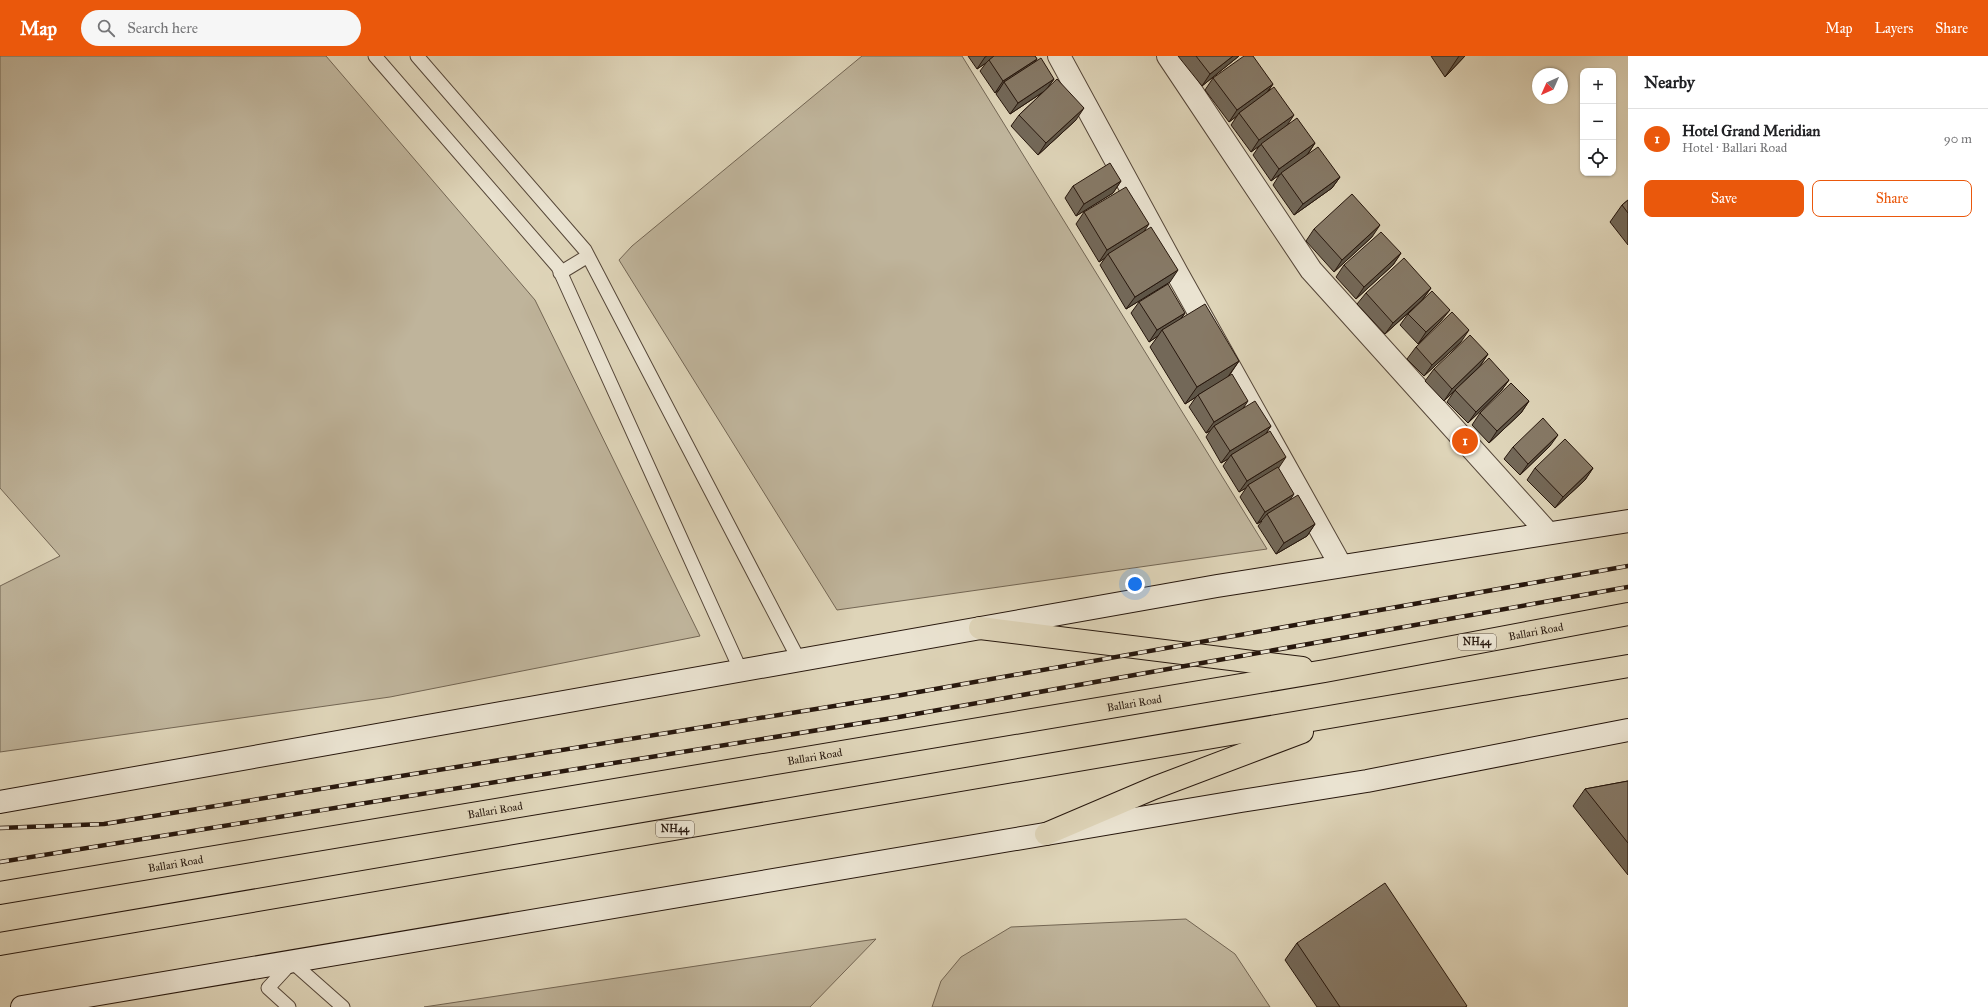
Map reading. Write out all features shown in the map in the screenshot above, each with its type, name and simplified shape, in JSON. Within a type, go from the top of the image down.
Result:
[{"type":"highway","name":"Ballari Road","points":[[0,893],[1325,671],[1628,614]]},
{"type":"highway","points":[[980,628],[1325,671]]},
{"type":"highway","name":"NH44","points":[[0,944],[1628,666]]},
{"type":"highway","points":[[1046,834],[1154,788],[1350,714]]},
{"type":"street","points":[[1059,56],[1177,273],[1341,566]]},
{"type":"street","points":[[1168,56],[1311,270],[1548,533]]},
{"type":"street","points":[[0,802],[980,628],[1341,566],[1628,521]]},
{"type":"street","points":[[22,1007],[1241,800],[1367,781],[1628,730]]},
{"type":"lane","points":[[375,56],[558,268],[741,670]]},
{"type":"lane","points":[[416,56],[585,250],[799,660]]},
{"type":"lane","points":[[560,273],[588,256]]},
{"type":"lane","points":[[289,1007],[268,988],[292,962],[343,1007]]},
{"type":"shaded area","points":[[0,56],[326,56],[535,300],[700,636],[390,697],[0,752],[0,586],[60,556],[0,488]]},
{"type":"shaded area","points":[[862,56],[962,56],[1267,549],[837,610],[619,260],[632,246]]},
{"type":"shaded area","points":[[1186,919],[1235,954],[1270,1007],[932,1007],[941,981],[961,957],[1011,927]]},
{"type":"shaded area","points":[[876,939],[810,1007],[424,1007]]},
{"type":"building","points":[[994,56],[1035,56],[1037,59],[1003,81],[989,60]]},
{"type":"building","points":[[1196,56],[1233,56],[1210,74]]},
{"type":"building","points":[[1244,56],[1253,56],[1273,84],[1237,110],[1213,78]]},
{"type":"building","points":[[1041,58],[1054,79],[1018,103],[1004,82]]},
{"type":"building","points":[[1057,79],[1084,108],[1046,143],[1019,115]]},
{"type":"building","points":[[1274,87],[1294,115],[1259,140],[1239,113]]},
{"type":"building","points":[[1297,118],[1315,143],[1279,169],[1261,144]]},
{"type":"building","points":[[1318,147],[1340,177],[1303,204],[1281,173]]},
{"type":"building","points":[[1110,163],[1121,181],[1084,204],[1073,186]]},
{"type":"building","points":[[1126,187],[1149,224],[1107,250],[1084,212]]},
{"type":"building","points":[[1352,194],[1380,225],[1342,260],[1314,229]]},
{"type":"building","points":[[1628,200],[1628,213],[1622,205]]},
{"type":"building","points":[[1151,227],[1178,270],[1135,297],[1108,254]]},
{"type":"building","points":[[1381,232],[1401,253],[1364,287],[1344,265]]},
{"type":"building","points":[[1404,258],[1431,288],[1393,323],[1366,293]]},
{"type":"building","points":[[1168,284],[1185,313],[1157,330],[1139,302]]},
{"type":"building","points":[[1432,291],[1450,310],[1426,332],[1408,314]]},
{"type":"building","points":[[1205,304],[1239,361],[1197,387],[1162,330]]},
{"type":"building","points":[[1452,312],[1469,330],[1432,365],[1416,347]]},
{"type":"building","points":[[1470,335],[1488,354],[1452,389],[1434,369]]},
{"type":"building","points":[[1489,358],[1509,380],[1476,412],[1455,390]]},
{"type":"building","points":[[1232,374],[1248,401],[1214,422],[1198,395]]},
{"type":"building","points":[[1511,383],[1529,401],[1497,431],[1480,413]]},
{"type":"building","points":[[1255,401],[1271,426],[1230,451],[1214,426]]},
{"type":"building","points":[[1543,418],[1558,435],[1528,464],[1513,447]]},
{"type":"building","points":[[1270,431],[1286,457],[1247,481],[1231,455]]},
{"type":"building","points":[[1565,439],[1593,468],[1563,497],[1535,468]]},
{"type":"building","points":[[1278,467],[1294,494],[1265,512],[1248,485]]},
{"type":"building","points":[[1298,495],[1315,524],[1284,543],[1267,514]]},
{"type":"building","points":[[1628,781],[1628,843],[1585,789]]},
{"type":"building","points":[[1385,883],[1467,1006],[1340,1007],[1297,943]]},
{"type":"railway","points":[[0,828],[104,824],[896,696],[1628,566]]},
{"type":"railway","points":[[0,862],[899,717],[1628,587]]},
{"type":"place","name":"Hotel Grand Meridian","points":[[1465,441]]}]
